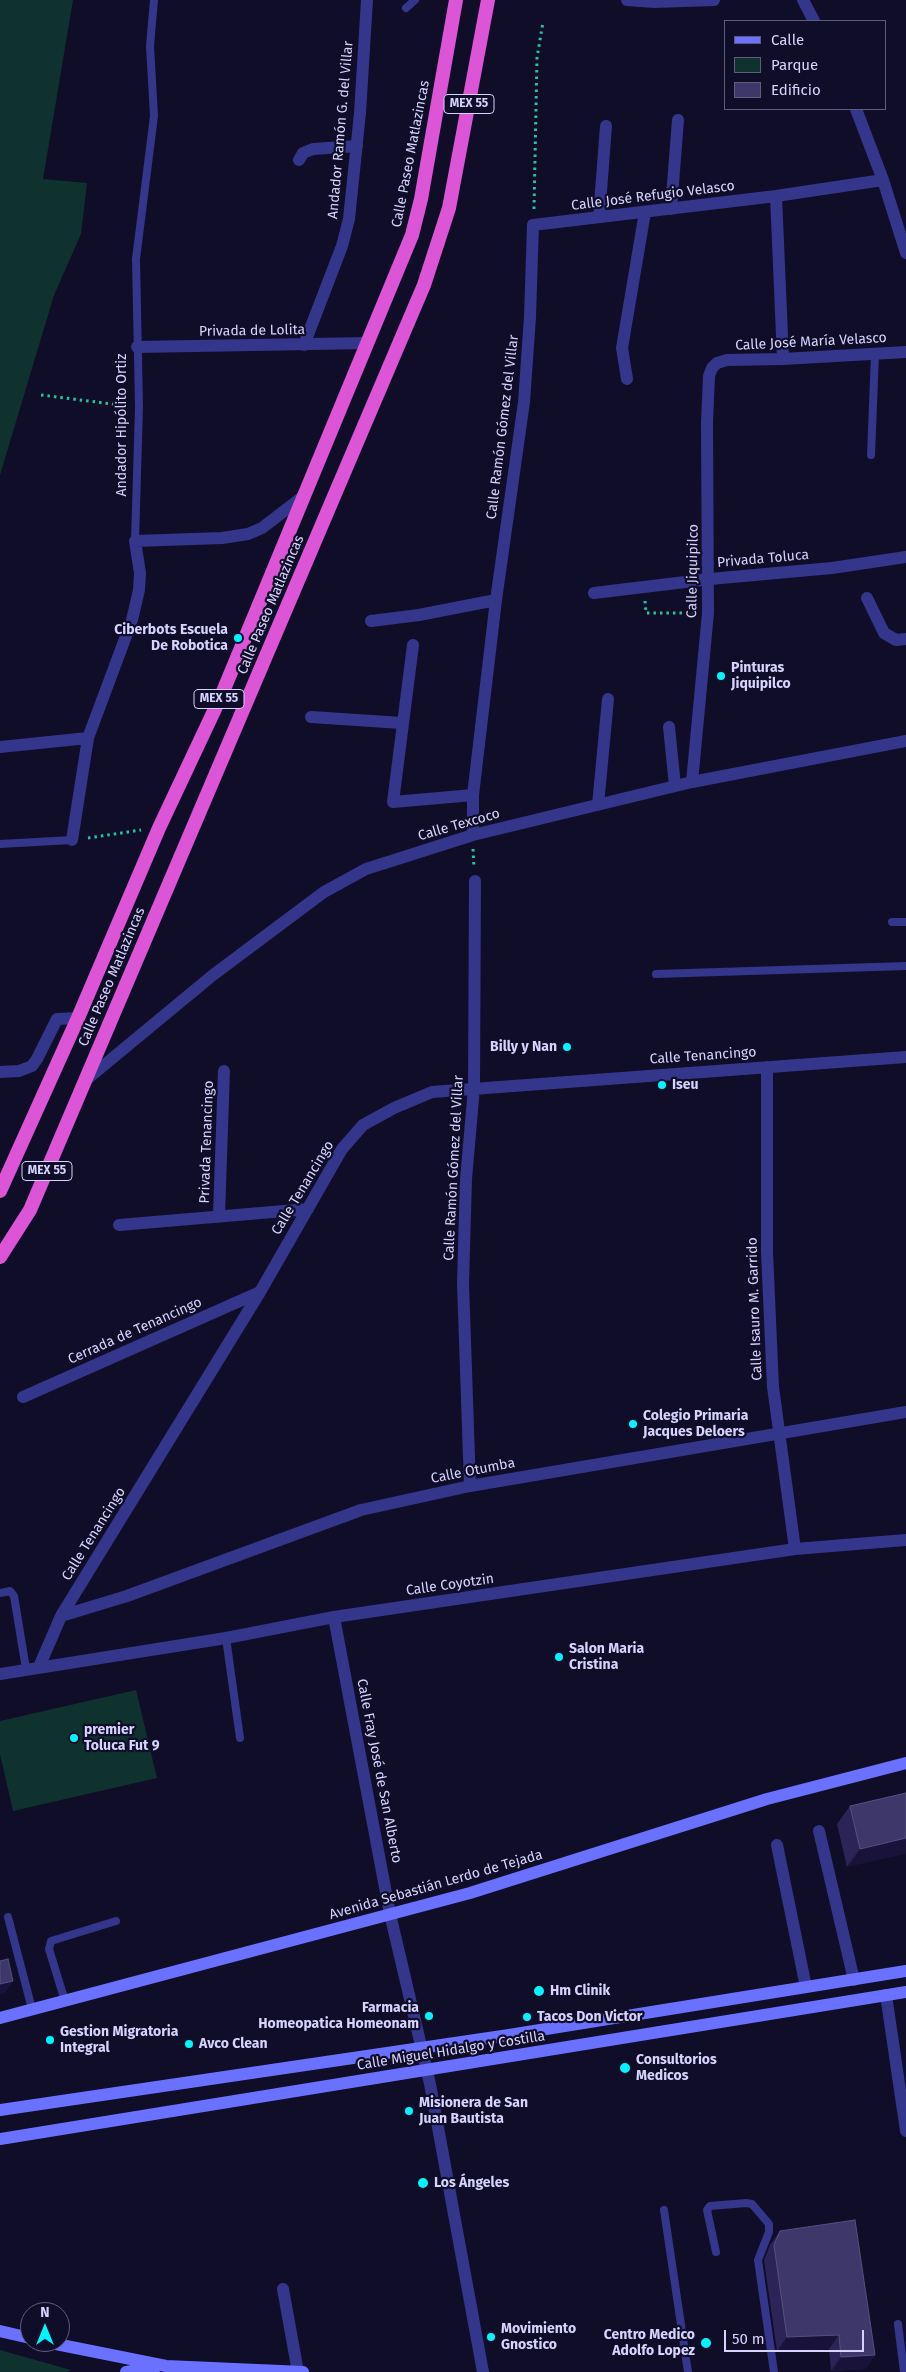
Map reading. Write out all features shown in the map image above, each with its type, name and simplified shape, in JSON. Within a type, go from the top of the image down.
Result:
[{"type":"highway","name":"Calle Paseo Matlazincas","points":[[0,1191],[78,1018],[159,828],[222,694],[412,235],[423,190],[456,0]]},
{"type":"highway","name":"Calle Paseo Matlazincas","points":[[0,1257],[30,1210],[424,285],[449,208],[488,0]]},
{"type":"main road","name":"Avenida Sebastián Lerdo de Tejada","points":[[0,2018],[470,1894],[804,1788],[906,1762]]},
{"type":"main road","name":"Calle Miguel Hidalgo y Costilla","points":[[0,2110],[509,2035],[906,1971]]},
{"type":"main road","name":"Calle Miguel Hidalgo y Costilla","points":[[0,2139],[906,1992]]},
{"type":"main road","points":[[0,2331],[20,2336]]},
{"type":"main road","points":[[70,2347],[166,2366],[302,2372]]},
{"type":"main road","points":[[126,2372],[166,2366]]},
{"type":"street","name":"Andador Ramón G. del Villar","points":[[304,346],[347,228],[357,146],[367,0]]},
{"type":"street","points":[[627,0],[654,2],[714,0]]},
{"type":"street","points":[[806,1],[814,20]]},
{"type":"street","points":[[856,110],[883,180],[906,253]]},
{"type":"street","points":[[671,209],[678,120]]},
{"type":"street","points":[[599,217],[606,126]]},
{"type":"street","points":[[298,160],[303,154],[313,149],[357,146]]},
{"type":"street","name":"Calle José Refugio Velasco","points":[[533,225],[776,196],[883,180]]},
{"type":"street","points":[[776,196],[783,360]]},
{"type":"street","points":[[627,379],[622,348],[645,212]]},
{"type":"street","name":"Calle Ramón Gómez del Villar","points":[[473,835],[473,795],[496,600],[524,402],[530,317],[533,225]]},
{"type":"street","name":"Privada de Lolita","points":[[137,347],[304,346],[368,343]]},
{"type":"street","name":"Calle José María Velasco","points":[[717,363],[727,360],[783,360],[906,352]]},
{"type":"street","name":"Calle Jiquipilco","points":[[692,782],[710,579],[707,422],[709,376],[717,363]]},
{"type":"street","points":[[135,541],[204,539],[248,534],[262,528],[305,495]]},
{"type":"street","name":"Andador Hipólito Ortiz","points":[[72,840],[88,738],[135,605],[140,573],[135,541]]},
{"type":"street","name":"Privada Toluca","points":[[594,594],[710,579],[832,568],[906,557]]},
{"type":"street","points":[[867,598],[884,633],[889,638],[896,640],[906,639]]},
{"type":"street","points":[[371,621],[419,615],[496,600]]},
{"type":"street","points":[[413,645],[393,802],[473,795]]},
{"type":"street","points":[[598,804],[608,698]]},
{"type":"street","points":[[311,717],[402,723]]},
{"type":"street","points":[[669,728],[675,786]]},
{"type":"street","points":[[0,747],[88,738]]},
{"type":"street","name":"Calle Texcoco","points":[[86,1080],[213,976],[345,879],[366,868],[473,835],[598,804],[692,782],[906,740]]},
{"type":"street","name":"Calle Ramón Gómez del Villar","points":[[470,1486],[463,1283],[466,1179],[474,1088],[475,881]]},
{"type":"street","points":[[0,1072],[18,1071],[32,1066],[58,1019],[78,1018]]},
{"type":"street","name":"Calle Tenancingo","points":[[32,1668],[61,1616],[260,1292],[342,1150],[363,1125],[432,1092],[906,1057]]},
{"type":"street","name":"Calle Isauro M. Garrido","points":[[767,1067],[768,1281],[773,1387],[795,1549]]},
{"type":"street","name":"Privada Tenancingo","points":[[219,1215],[224,1070]]},
{"type":"street","name":"Privada Tenancingo","points":[[119,1225],[308,1208]]},
{"type":"street","name":"Cerrada de Tenancingo","points":[[23,1398],[260,1292]]},
{"type":"street","name":"Calle Otumba","points":[[61,1616],[127,1596],[361,1510],[470,1486],[779,1432],[906,1412]]},
{"type":"street","name":"Calle Coyotzin","points":[[0,1674],[226,1638],[334,1617],[795,1549],[906,1540]]},
{"type":"street","name":"Calle Fray José de San Alberto","points":[[334,1617],[390,1914],[428,2071],[483,2372]]},
{"type":"street","points":[[819,1831],[854,1980]]},
{"type":"street","points":[[778,1845],[806,1987]]},
{"type":"street","points":[[886,1995],[906,2131]]},
{"type":"street","points":[[283,2289],[298,2372]]},
{"type":"lane","name":"Andador Hipólito Ortiz","points":[[135,541],[139,407],[136,259],[154,116],[150,46],[154,0]]},
{"type":"lane","points":[[406,8],[415,0]]},
{"type":"lane","points":[[871,455],[875,354]]},
{"type":"lane","points":[[0,844],[72,840]]},
{"type":"lane","points":[[892,922],[906,922]]},
{"type":"lane","points":[[656,974],[906,966]]},
{"type":"lane","points":[[0,1593],[10,1591],[14,1596],[32,1668]]},
{"type":"lane","points":[[226,1638],[240,1738]]},
{"type":"lane","points":[[8,1917],[32,2009]]},
{"type":"lane","points":[[64,2001],[49,1949],[51,1941],[116,1921]]},
{"type":"lane","points":[[716,2252],[707,2210],[710,2206],[752,2204],[769,2224],[769,2232],[758,2260],[774,2372]]},
{"type":"lane","points":[[664,2210],[688,2372]]},
{"type":"lane","points":[[898,2324],[904,2372]]},
{"type":"path","points":[[533,225],[537,58],[544,22]]},
{"type":"path","points":[[41,395],[139,407]]},
{"type":"path","points":[[643,587],[646,613],[708,613]]},
{"type":"path","points":[[72,840],[159,828]]},
{"type":"path","points":[[473,835],[475,881]]},
{"type":"green space","points":[[0,0],[73,0],[43,179],[87,183],[81,234],[54,295],[0,475]]},
{"type":"green space","name":"premier Toluca Fut 9","points":[[136,1690],[157,1778],[13,1811],[0,1754],[0,1721]]},
{"type":"green space","points":[[0,2350],[71,2370],[67,2372],[0,2372]]},
{"type":"building","points":[[906,1793],[906,1838],[860,1849],[850,1806]]},
{"type":"building","points":[[8,1959],[13,1981],[0,1984],[0,1961]]},
{"type":"building","points":[[855,2220],[875,2355],[841,2357],[839,2335],[787,2337],[774,2245],[780,2231]]},
{"type":"place","name":"Ciberbots Escuela De Robotica","points":[[238,638]]},
{"type":"place","name":"Pinturas Jiquipilco","points":[[721,676]]},
{"type":"place","name":"Billy y Nan","points":[[567,1047]]},
{"type":"place","name":"Iseu","points":[[662,1085]]},
{"type":"place","name":"Colegio Primaria Jacques Deloers","points":[[633,1424]]},
{"type":"place","name":"Salon Maria Cristina","points":[[559,1657]]},
{"type":"place","name":"premier Toluca Fut 9","points":[[74,1738]]},
{"type":"place","name":"Hm Clinik","points":[[539,1991]]},
{"type":"place","name":"Farmacia Homeopatica Homeonam","points":[[429,2016]]},
{"type":"place","name":"Tacos Don Victor","points":[[527,2017]]},
{"type":"place","name":"Gestion Migratoria Integral","points":[[50,2040]]},
{"type":"place","name":"Avco Clean","points":[[189,2044]]},
{"type":"place","name":"Consultorios Medicos","points":[[625,2068]]},
{"type":"place","name":"Misionera de San Juan Bautista","points":[[409,2111]]},
{"type":"place","name":"Los Ángeles","points":[[423,2183]]},
{"type":"place","name":"Movimiento Gnostico","points":[[491,2337]]},
{"type":"place","name":"Centro Medico Adolfo Lopez","points":[[706,2343]]}]
